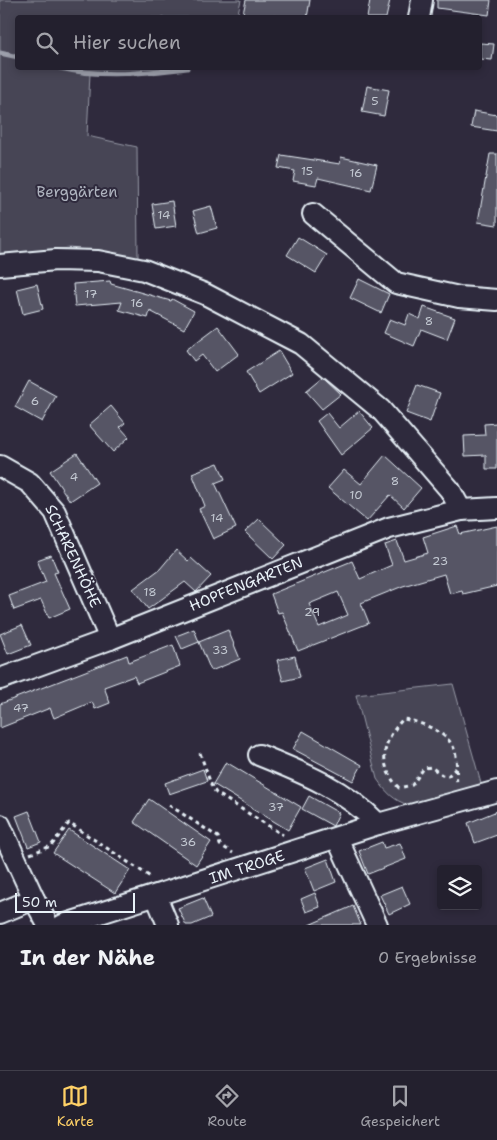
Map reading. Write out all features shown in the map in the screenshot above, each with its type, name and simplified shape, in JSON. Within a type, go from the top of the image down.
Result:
[{"type":"street","points":[[420,15],[422,0]]},
{"type":"street","points":[[313,214],[396,283],[459,297],[497,300]]},
{"type":"street","points":[[0,265],[56,260],[98,261],[144,270],[205,294],[301,344],[381,410],[450,490],[462,510]]},
{"type":"street","name":"SCHARENHÖHE","points":[[0,466],[30,483],[55,512],[110,639]]},
{"type":"street","name":"HOPFENGARTEN","points":[[0,679],[110,639],[390,528],[462,510],[497,508]]},
{"type":"street","points":[[259,755],[294,769],[350,798],[378,824]]},
{"type":"street","name":"IM TROGE","points":[[63,925],[378,824],[497,792]]},
{"type":"street","points":[[0,824],[34,900],[48,925]]},
{"type":"street","points":[[337,838],[377,925]]},
{"type":"street","points":[[164,894],[168,925]]},
{"type":"street","points":[[0,913],[34,900]]},
{"type":"path","points":[[456,768],[448,776],[442,775],[432,767],[424,768],[412,785],[399,788],[388,776],[386,743],[403,718],[431,728],[450,741],[456,754],[460,802]]},
{"type":"path","points":[[200,753],[216,793],[255,819],[306,848]]},
{"type":"path","points":[[169,805],[218,837],[220,845],[251,866]]},
{"type":"path","points":[[16,860],[52,846],[68,823],[164,894]]},
{"type":"green space","name":"Berggärten","points":[[0,0],[241,0],[237,15],[15,15],[15,70],[171,70],[146,73],[90,73],[87,136],[137,147],[138,258],[71,248],[0,254]]},
{"type":"green space","points":[[453,684],[482,787],[409,805],[399,801],[377,779],[356,695]]},
{"type":"building","points":[[246,0],[310,0],[308,15],[243,15]]},
{"type":"building","points":[[370,0],[390,0],[387,15],[368,15]]},
{"type":"building","points":[[437,0],[491,0],[489,15],[437,8]]},
{"type":"building","points":[[482,43],[494,44],[492,60],[482,59]]},
{"type":"building","points":[[367,86],[389,90],[384,116],[362,112]]},
{"type":"building","points":[[474,111],[497,115],[497,131],[471,127]]},
{"type":"building","points":[[490,154],[497,154],[497,225],[478,222]]},
{"type":"building","points":[[281,155],[340,164],[341,157],[377,165],[371,190],[318,178],[316,185],[293,181],[295,171],[278,168]]},
{"type":"building","points":[[172,201],[176,226],[156,229],[152,204]]},
{"type":"building","points":[[211,206],[217,228],[199,233],[193,211]]},
{"type":"building","points":[[298,237],[327,255],[316,273],[287,255]]},
{"type":"building","points":[[359,279],[389,294],[381,313],[350,298]]},
{"type":"building","points":[[110,281],[111,284],[171,301],[172,299],[194,311],[184,329],[150,311],[148,318],[119,310],[122,302],[75,306],[73,284]]},
{"type":"building","points":[[37,284],[43,309],[23,314],[17,289]]},
{"type":"building","points":[[424,307],[455,318],[447,339],[421,329],[414,346],[384,333],[390,319],[405,325],[409,314],[420,319]]},
{"type":"building","points":[[218,326],[239,354],[215,372],[202,355],[194,361],[186,350]]},
{"type":"building","points":[[279,351],[292,373],[259,394],[246,372]]},
{"type":"building","points":[[323,377],[341,394],[322,409],[306,391]]},
{"type":"building","points":[[29,381],[56,396],[42,422],[15,407]]},
{"type":"building","points":[[417,385],[440,393],[430,422],[406,413]]},
{"type":"building","points":[[111,406],[125,423],[120,427],[129,437],[113,452],[89,425]]},
{"type":"building","points":[[359,411],[373,428],[341,455],[317,421],[327,413],[339,428]]},
{"type":"building","points":[[497,423],[497,469],[486,469],[486,455],[465,456],[464,436],[485,435],[484,424]]},
{"type":"building","points":[[77,453],[97,483],[70,501],[50,471]]},
{"type":"building","points":[[385,455],[421,488],[404,508],[390,495],[367,521],[328,488],[344,470],[361,484]]},
{"type":"building","points":[[218,463],[225,479],[215,483],[236,528],[213,539],[199,509],[205,506],[192,473]]},
{"type":"building","points":[[259,519],[286,545],[273,559],[245,532]]},
{"type":"building","points":[[457,526],[460,534],[497,526],[497,586],[463,594],[462,591],[450,594],[444,574],[403,586],[361,603],[369,623],[298,651],[282,612],[278,613],[271,594],[352,561],[360,579],[392,565],[385,545],[397,541],[404,560],[428,553],[423,537]],"holes":[[[338,592],[348,615],[319,627],[309,604]]]},
{"type":"building","points":[[176,550],[188,561],[191,558],[211,576],[196,592],[185,582],[148,609],[133,589],[160,569]]},
{"type":"building","points":[[51,555],[58,572],[54,573],[70,609],[49,618],[41,600],[14,610],[9,596],[46,582],[37,560]]},
{"type":"building","points":[[22,625],[31,645],[8,654],[0,634]]},
{"type":"building","points":[[194,629],[199,642],[182,649],[176,636]]},
{"type":"building","points":[[228,630],[240,659],[211,671],[199,642]]},
{"type":"building","points":[[173,645],[180,666],[137,683],[134,676],[104,687],[110,703],[95,709],[92,702],[54,718],[50,708],[0,728],[0,704],[127,655],[129,662]]},
{"type":"building","points":[[295,656],[300,677],[283,681],[277,660]]},
{"type":"building","points":[[303,731],[362,765],[353,781],[293,749]]},
{"type":"building","points":[[226,762],[301,807],[288,830],[213,784]]},
{"type":"building","points":[[203,769],[207,781],[169,794],[165,783]]},
{"type":"building","points":[[309,796],[339,813],[333,826],[302,809]]},
{"type":"building","points":[[149,799],[211,842],[196,865],[134,822]]},
{"type":"building","points":[[29,811],[41,842],[28,847],[16,816]]},
{"type":"building","points":[[497,811],[497,835],[475,843],[468,823]]},
{"type":"building","points":[[69,830],[130,870],[115,893],[53,853]]},
{"type":"building","points":[[382,842],[384,848],[400,843],[406,859],[368,874],[359,851]]},
{"type":"building","points":[[328,859],[336,882],[314,891],[305,868]]},
{"type":"building","points":[[402,886],[410,904],[389,914],[380,895]]},
{"type":"building","points":[[315,893],[320,907],[306,912],[301,899]]},
{"type":"building","points":[[203,898],[211,917],[192,925],[186,925],[178,908]]},
{"type":"building","points":[[353,906],[361,925],[309,925]]},
{"type":"waterway","points":[[0,53],[15,56]]},
{"type":"waterway","points":[[71,70],[108,74],[168,70]]}]
